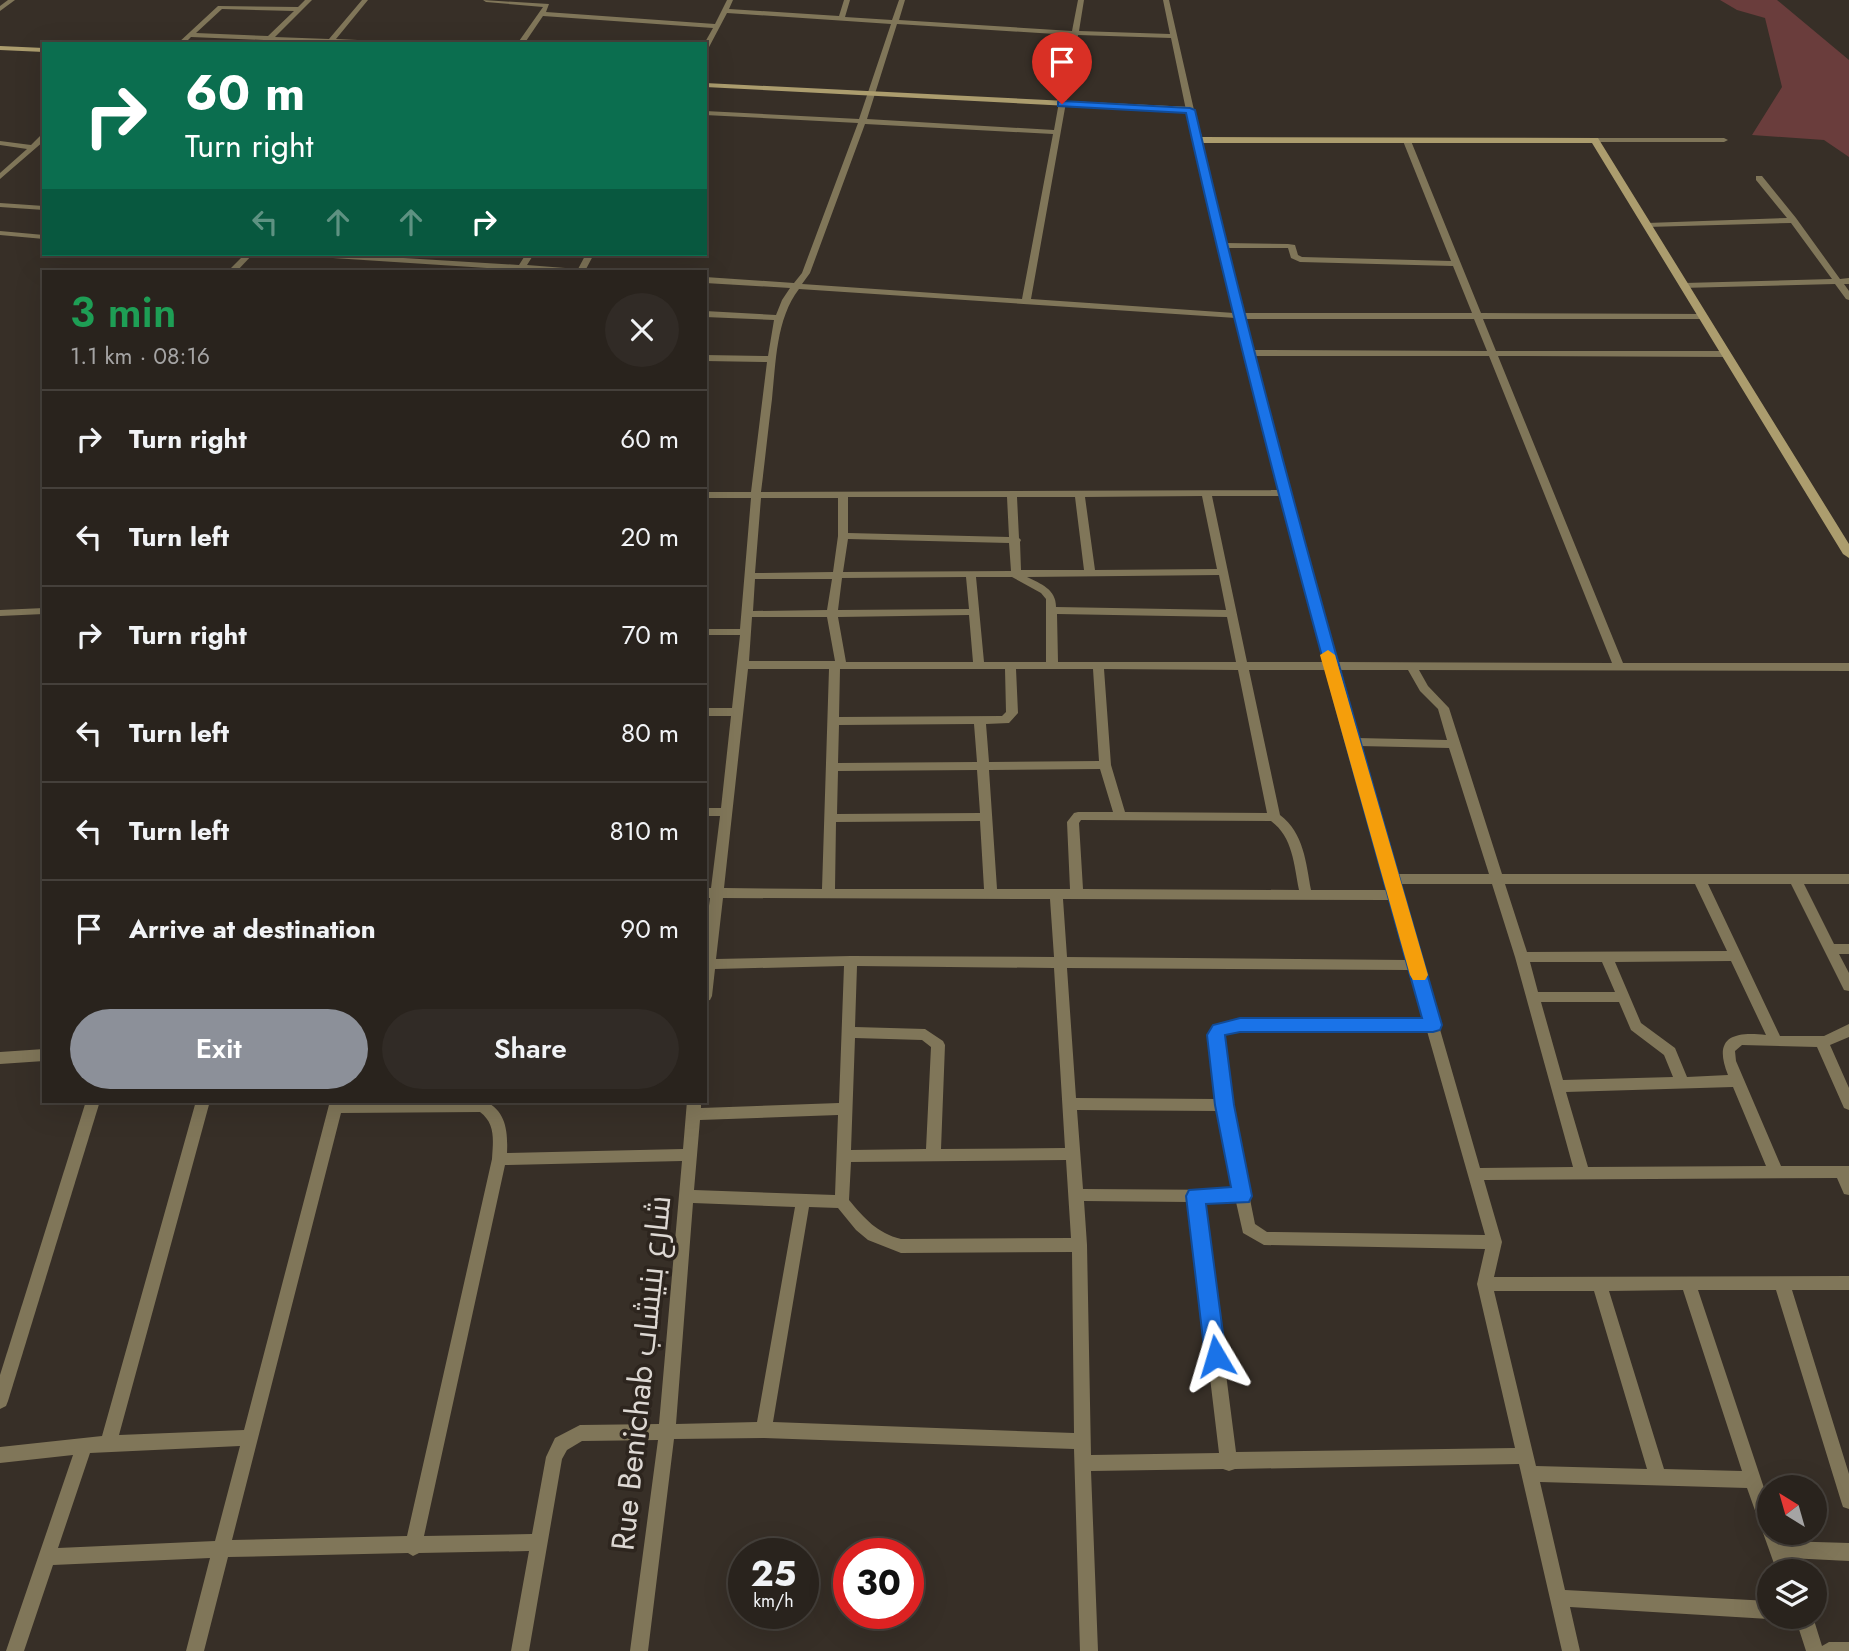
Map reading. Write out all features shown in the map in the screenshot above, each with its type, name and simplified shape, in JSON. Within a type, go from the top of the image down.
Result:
[{"type":"street","points":[[0,9],[12,0]]},
{"type":"street","points":[[267,42],[309,0]]},
{"type":"street","points":[[190,35],[267,42],[329,42],[365,0]]},
{"type":"street","points":[[486,0],[549,2],[522,42]]},
{"type":"street","points":[[707,45],[730,0]]},
{"type":"street","points":[[841,19],[847,0]]},
{"type":"street","points":[[902,0],[862,122],[806,273],[786,300],[779,318],[757,495],[738,712],[726,812],[711,893],[707,964],[851,961],[1416,965]]},
{"type":"street","points":[[1026,302],[1081,0]]},
{"type":"street","points":[[1166,0],[1221,245],[1330,665],[1494,1242],[1485,1284],[1571,1651]]},
{"type":"street","points":[[182,42],[219,7],[299,9]]},
{"type":"street","points":[[724,11],[1076,33],[1173,36]]},
{"type":"street","points":[[543,14],[718,26]]},
{"type":"street","points":[[0,48],[42,50]]},
{"type":"street","points":[[707,85],[1190,110]]},
{"type":"street","points":[[707,113],[1057,132]]},
{"type":"street","points":[[0,177],[42,139]]},
{"type":"street","points":[[1198,140],[1724,140]]},
{"type":"street","points":[[1407,141],[1619,666]]},
{"type":"street","points":[[1595,141],[1849,554]]},
{"type":"street","points":[[0,143],[32,147]]},
{"type":"street","points":[[1759,178],[1849,297]]},
{"type":"street","points":[[0,205],[42,208]]},
{"type":"street","points":[[1647,225],[1793,220]]},
{"type":"street","points":[[0,233],[42,237]]},
{"type":"street","points":[[1221,245],[1288,246],[1292,247],[1294,256],[1300,259],[1457,264]]},
{"type":"street","points":[[233,270],[247,256]]},
{"type":"street","points":[[377,256],[415,257],[520,270]]},
{"type":"street","points":[[707,280],[1241,316],[1703,316]]},
{"type":"street","points":[[1684,286],[1849,281]]},
{"type":"street","points":[[707,314],[779,318]]},
{"type":"street","points":[[1251,353],[1726,354]]},
{"type":"street","points":[[707,358],[772,359]]},
{"type":"street","points":[[1012,494],[1016,575]]},
{"type":"street","points":[[1080,494],[1090,572]]},
{"type":"street","points":[[1208,494],[1230,614],[1274,817]]},
{"type":"street","points":[[707,495],[1286,494]]},
{"type":"street","points":[[828,894],[833,721],[838,665],[832,614],[844,536],[843,495]]},
{"type":"street","points":[[844,536],[1016,540]]},
{"type":"street","points":[[750,576],[1223,572]]},
{"type":"street","points":[[971,575],[979,665]]},
{"type":"street","points":[[1016,575],[1048,594],[1052,610],[1052,666]]},
{"type":"street","points":[[1052,610],[1230,614]]},
{"type":"street","points":[[0,612],[42,611]]},
{"type":"street","points":[[747,614],[974,612]]},
{"type":"street","points":[[707,632],[746,632]]},
{"type":"street","points":[[743,665],[1849,667]]},
{"type":"street","points":[[833,721],[1005,720],[1011,716],[1010,665]]},
{"type":"street","points":[[1098,665],[1105,765],[1121,816]]},
{"type":"street","points":[[1411,666],[1424,688],[1443,708],[1522,957],[1583,1173]]},
{"type":"street","points":[[707,712],[738,712]]},
{"type":"street","points":[[980,720],[991,895]]},
{"type":"street","points":[[1352,742],[1454,744]]},
{"type":"street","points":[[832,767],[1105,765]]},
{"type":"street","points":[[707,812],[726,812]]},
{"type":"street","points":[[1077,895],[1073,822],[1078,816],[1121,816],[1274,817],[1292,833],[1306,895]]},
{"type":"street","points":[[830,818],[986,817]]},
{"type":"street","points":[[1391,879],[1849,878]]},
{"type":"street","points":[[1699,879],[1776,1041]]},
{"type":"street","points":[[1795,879],[1849,986]]},
{"type":"street","points":[[711,893],[1396,895]]},
{"type":"street","points":[[1056,895],[1072,1104],[1079,1245],[1082,1463],[1089,1651]]},
{"type":"street","points":[[1830,949],[1849,949]]},
{"type":"street","points":[[1522,957],[1735,956]]},
{"type":"street","points":[[1606,957],[1636,1026],[1670,1052],[1682,1083]]},
{"type":"street","points":[[851,961],[842,1202],[862,1227],[878,1241],[901,1246],[1079,1245]]},
{"type":"street","points":[[1533,997],[1624,997]]},
{"type":"street","points":[[1433,1025],[1240,1025],[1224,1027],[1216,1035],[1224,1105],[1248,1228],[1264,1238],[1494,1242]]},
{"type":"street","points":[[1776,1172],[1737,1081],[1727,1050],[1731,1043],[1739,1040],[1822,1042],[1842,1036],[1849,1029]]},
{"type":"street","points":[[849,1032],[926,1035],[937,1045],[933,1155]]},
{"type":"street","points":[[1822,1042],[1849,1104]]},
{"type":"street","points":[[0,1058],[42,1055]]},
{"type":"street","points":[[1557,1086],[1737,1081]]},
{"type":"street","points":[[0,1401],[92,1103]]},
{"type":"street","points":[[108,1443],[202,1103]]},
{"type":"street","points":[[194,1651],[337,1104],[483,1106],[495,1114],[499,1122],[499,1159],[413,1546]]},
{"type":"street","points":[[1072,1104],[1224,1105]]},
{"type":"street","points":[[693,1107],[846,1109]]},
{"type":"street","name":"Rue Benichab شارع بنيشاب","points":[[639,1651],[667,1432],[693,1107]]},
{"type":"street","points":[[845,1156],[1073,1154]]},
{"type":"street","points":[[499,1159],[690,1155]]},
{"type":"street","points":[[1476,1174],[1845,1172],[1849,1189]]},
{"type":"street","points":[[1076,1195],[1242,1196]]},
{"type":"street","points":[[686,1196],[842,1202]]},
{"type":"street","points":[[1196,1196],[1229,1462]]},
{"type":"street","points":[[764,1430],[803,1201]]},
{"type":"street","points":[[1782,1283],[1849,1501]]},
{"type":"street","points":[[1485,1284],[1849,1283]]},
{"type":"street","points":[[1600,1285],[1658,1477]]},
{"type":"street","points":[[1689,1285],[1757,1494]]},
{"type":"street","points":[[520,1651],[554,1457],[561,1444],[580,1433],[764,1430],[1082,1441]]},
{"type":"street","points":[[0,1455],[108,1443],[251,1438]]},
{"type":"street","points":[[15,1651],[84,1446]]},
{"type":"street","points":[[1082,1463],[1525,1456]]},
{"type":"street","points":[[1530,1474],[1752,1480]]},
{"type":"street","points":[[46,1557],[221,1549],[538,1542]]},
{"type":"street","points":[[1801,1545],[1849,1552]]},
{"type":"street","points":[[1559,1598],[1757,1609]]},
{"type":"street","points":[[1808,1629],[1815,1651]]},
{"type":"street","points":[[1829,1651],[1849,1650]]},
{"type":"shaded area","points":[[1720,0],[1777,0],[1849,60],[1849,157],[1824,140],[1752,135],[1782,87],[1765,18],[1737,10]]},
{"type":"slow traffic","points":[[1328,655],[1419,975]]},
{"type":"route","points":[[1062,104],[1190,110],[1221,245],[1330,665],[1433,1025],[1240,1025],[1219,1030],[1216,1035],[1224,1105],[1242,1196],[1196,1196],[1216,1356]]}]
